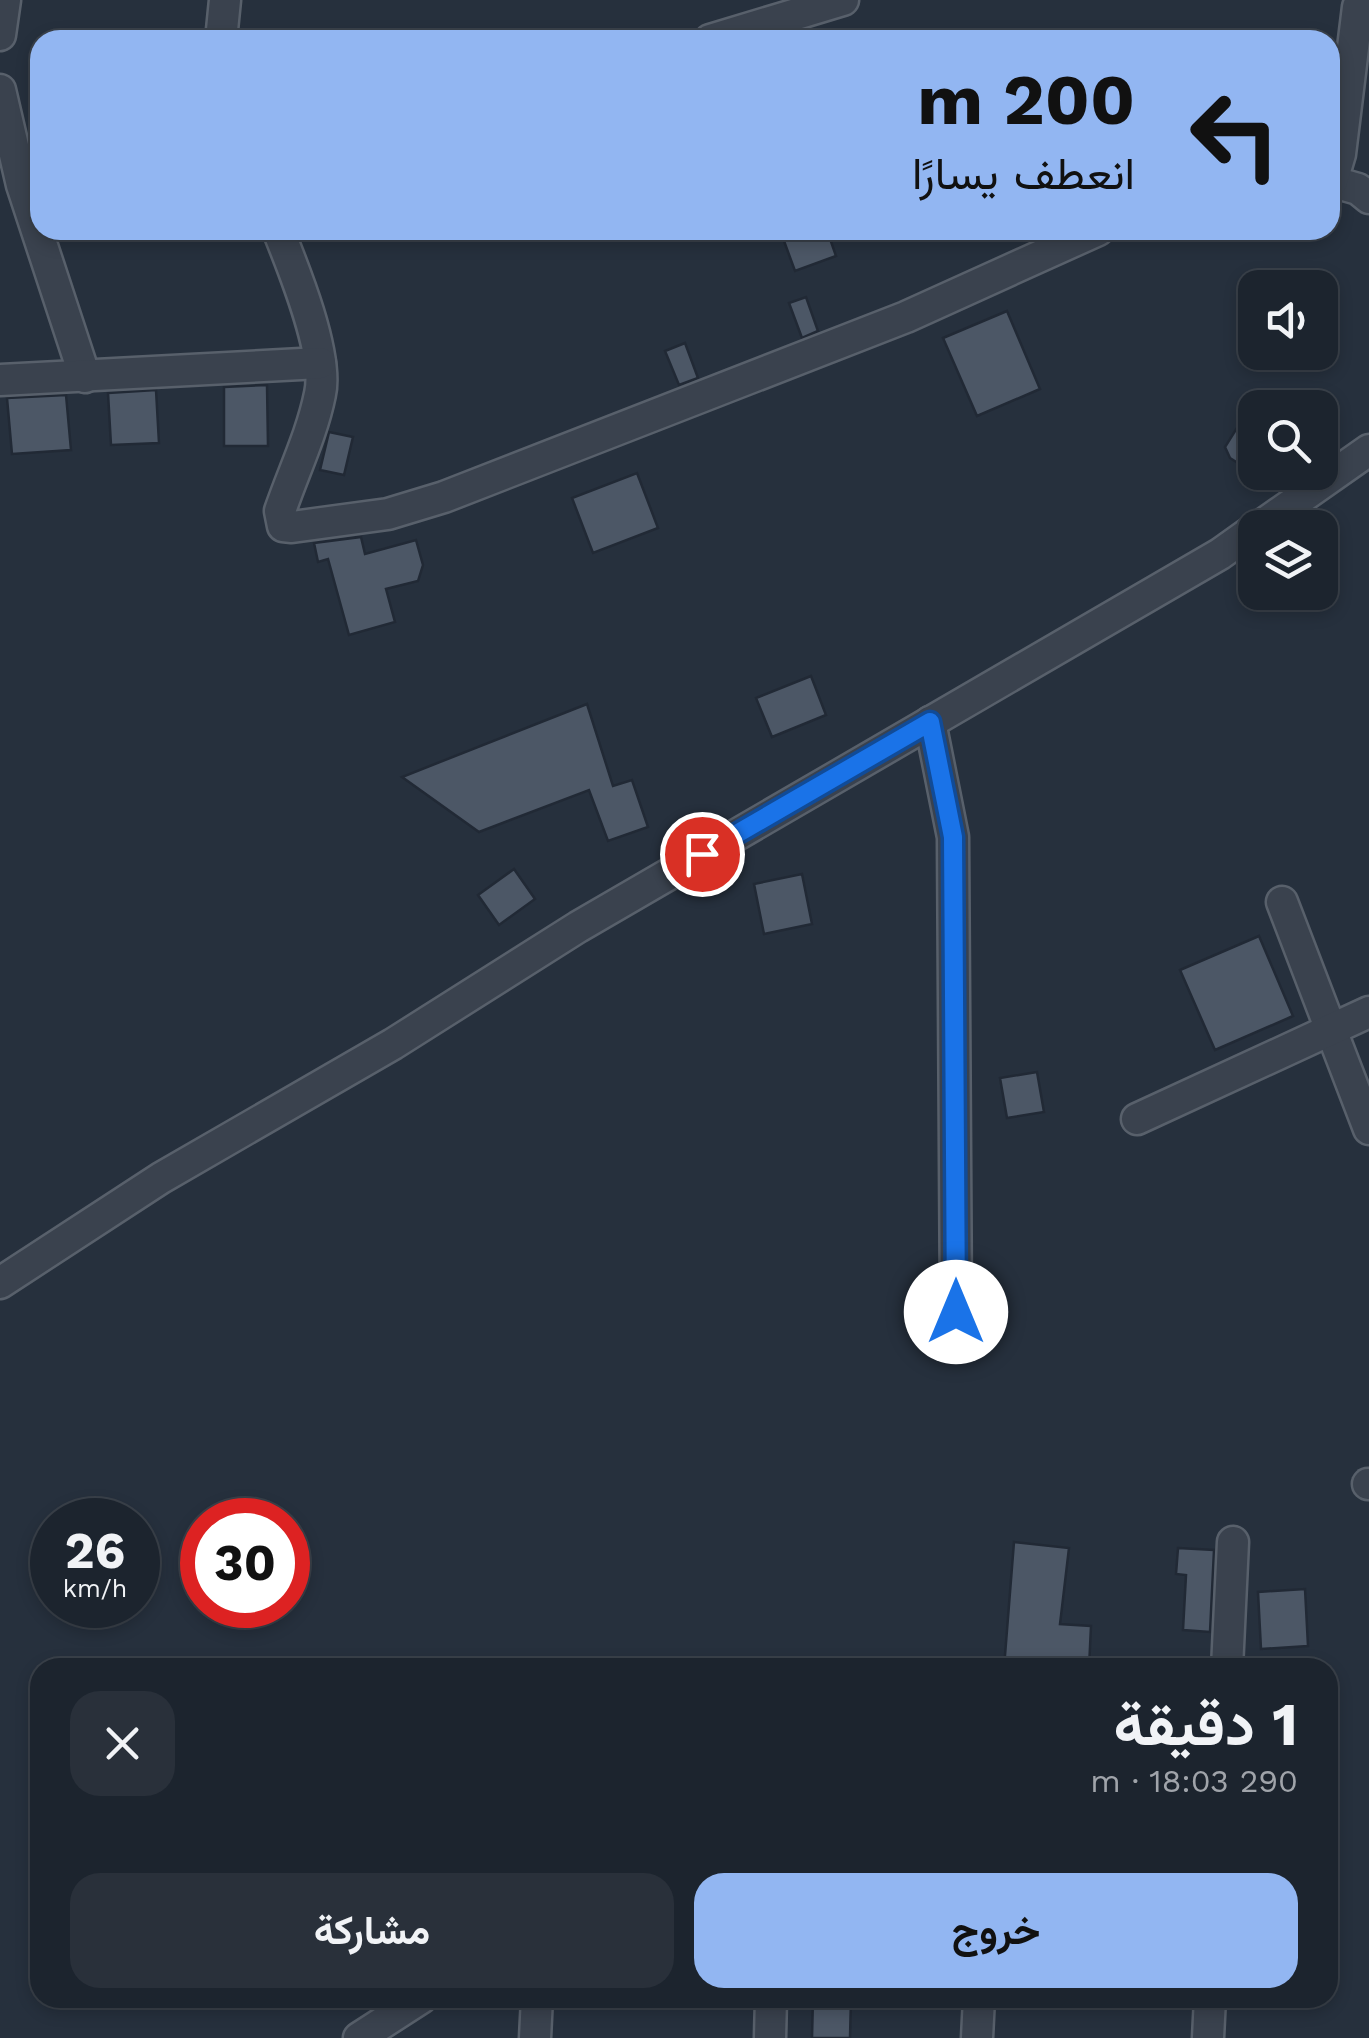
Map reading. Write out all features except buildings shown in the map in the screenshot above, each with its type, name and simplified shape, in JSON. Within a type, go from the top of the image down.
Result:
[{"type":"street","points":[[0,35],[5,0]]},
{"type":"street","points":[[222,30],[224,0]]},
{"type":"street","points":[[743,30],[843,0]]},
{"type":"street","points":[[1340,154],[1358,6],[1362,0]]},
{"type":"street","points":[[0,90],[30,209]]},
{"type":"street","points":[[1340,184],[1358,189],[1369,198]]},
{"type":"street","points":[[40,240],[85,377]]},
{"type":"street","points":[[282,240],[298,279],[320,363],[322,390],[280,511],[284,526],[292,527],[388,514],[444,497],[906,317],[1076,240]]},
{"type":"street","points":[[0,380],[320,363]]},
{"type":"street","points":[[1282,510],[1369,450]]},
{"type":"street","points":[[0,1283],[161,1178],[393,1044],[593,918],[1238,541]]},
{"type":"street","points":[[930,722],[953,837],[956,1312]]},
{"type":"street","points":[[1282,902],[1369,1128]]},
{"type":"street","points":[[1137,1119],[1369,1012]]},
{"type":"street","points":[[1227,1658],[1233,1542]]},
{"type":"street","points":[[359,2038],[406,2008]]},
{"type":"street","points":[[535,2038],[536,2008]]},
{"type":"street","points":[[770,2038],[772,2008]]},
{"type":"street","points":[[978,2038],[979,2008]]},
{"type":"street","points":[[1208,2038],[1210,2008]]},
{"type":"route","points":[[702,854],[930,722],[953,837],[956,1312]]}]
